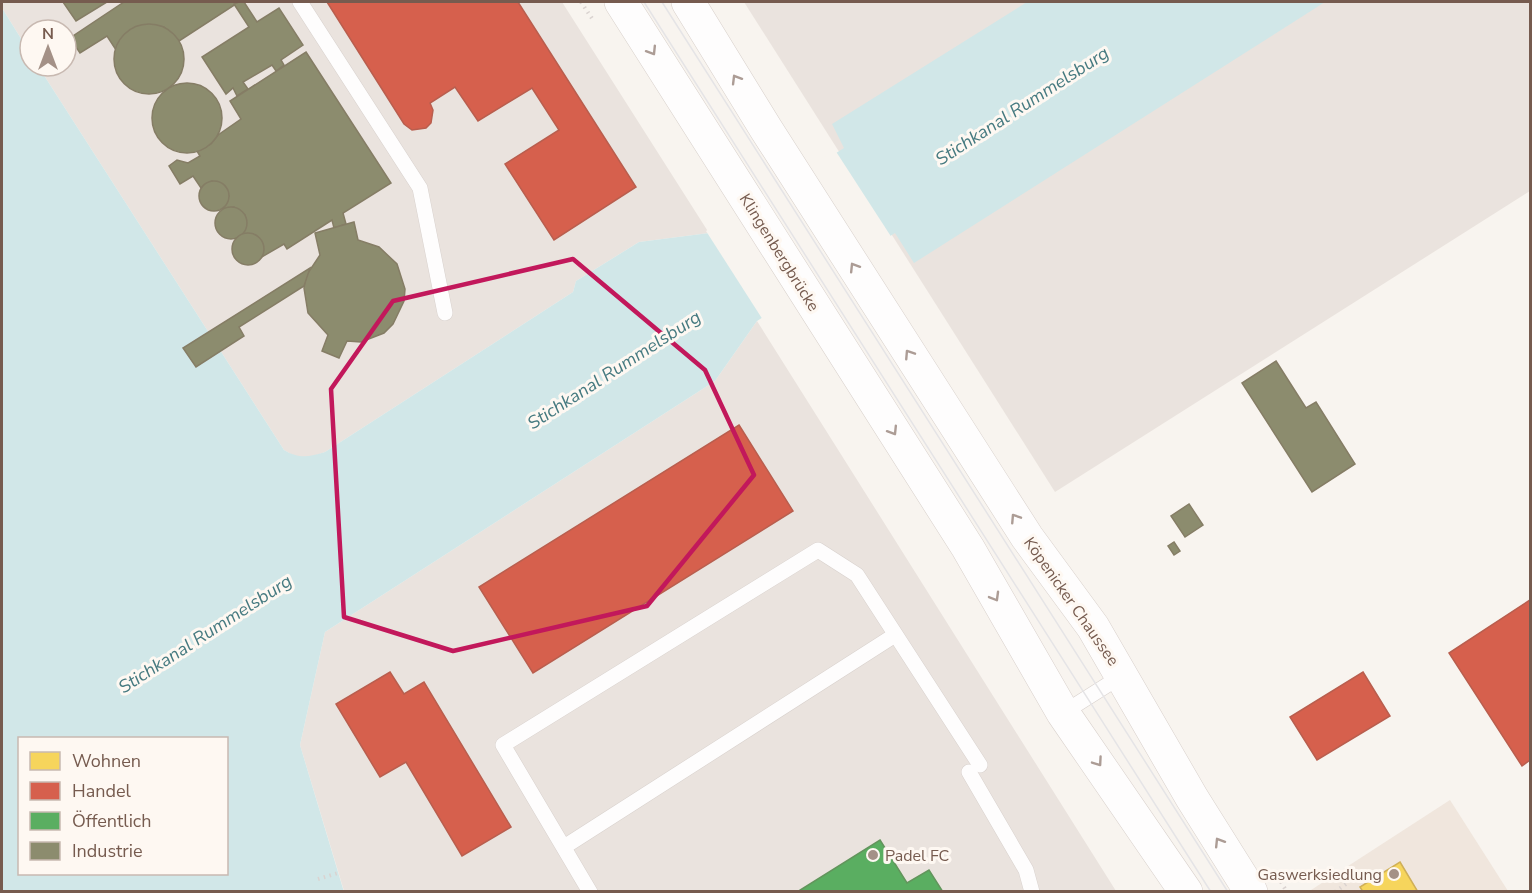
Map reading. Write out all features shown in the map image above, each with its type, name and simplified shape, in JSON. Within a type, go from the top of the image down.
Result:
[{"type":"main road","name":"Klingenbergbrücke","points":[[621,2],[968,548],[1063,713]]},
{"type":"main road","name":"Köpenicker Chaussee","points":[[688,2],[766,129],[1027,537],[1093,627],[1123,675],[1192,798],[1251,891]]},
{"type":"main road","points":[[1063,713],[1186,891]]},
{"type":"lane","points":[[300,2],[420,188],[445,313]]},
{"type":"lane","points":[[590,891],[503,745],[818,550],[857,575],[895,635],[975,769],[1026,870],[1032,891]]},
{"type":"lane","points":[[564,847],[895,635]]},
{"type":"lane","points":[[1063,713],[1123,675]]},
{"type":"path","points":[[318,879],[338,873]]},
{"type":"path","points":[[1335,891],[1346,884]]},
{"type":"highlighted area","points":[[573,259],[705,370],[754,475],[647,606],[453,651],[344,617],[331,389],[393,301]]},
{"type":"shaded area","points":[[2,2],[562,2],[709,233],[639,242],[576,281],[573,292],[325,452],[311,457],[296,457],[284,450],[46,78],[78,78],[78,18],[18,18],[18,34],[2,8]]},
{"type":"shaded area","points":[[744,2],[1530,2],[1530,191],[1055,492]]},
{"type":"shaded area","points":[[757,321],[1116,891],[344,891],[300,745],[325,632],[715,381]]},
{"type":"shaded area","points":[[1450,800],[1508,891],[1308,892]]},
{"type":"water","name":"Stichkanal Rummelsburg","points":[[1027,2],[1325,2],[914,263],[895,233],[757,321],[715,381],[325,632],[300,745],[344,892],[2,891],[2,8],[18,34],[18,78],[46,78],[284,450],[289,453],[309,456],[325,452],[573,292],[576,281],[639,242],[709,233],[844,148],[832,124]]},
{"type":"pier","points":[[835,150],[892,238],[763,320],[706,231]]},
{"type":"building: Wohnen","name":"Gaswerksiedlung","points":[[1400,862],[1418,892],[1363,892],[1360,887]]},
{"type":"building: Handel","points":[[327,2],[518,2],[636,187],[554,240],[505,164],[559,130],[532,88],[478,121],[455,87],[430,103],[433,110],[431,123],[426,128],[412,130],[404,124]]},
{"type":"building: Handel","points":[[739,425],[793,511],[533,673],[479,587]]},
{"type":"building: Handel","points":[[1530,600],[1530,760],[1522,766],[1449,653]]},
{"type":"building: Handel","points":[[390,672],[404,694],[424,682],[511,827],[462,856],[406,762],[380,777],[336,704]]},
{"type":"building: Handel","points":[[1363,672],[1390,716],[1317,760],[1290,717]]},
{"type":"building: Öffentlich","name":"Padel FC","points":[[880,840],[907,883],[929,870],[943,892],[797,892]]},
{"type":"building: Industrie","points":[[63,2],[107,2],[78,20],[74,18]]},
{"type":"building: Industrie","points":[[124,2],[239,2],[179,41],[164,27],[146,25],[129,31],[116,50],[107,36],[80,53],[78,33]]},
{"type":"building: Industrie","points":[[244,2],[257,22],[279,8],[303,45],[281,60],[284,65],[276,71],[272,65],[243,82],[248,89],[237,96],[233,88],[226,94],[202,57],[249,27],[234,4]]},
{"type":"building: Industrie","points":[[149,24],[168,30],[178,40],[184,59],[178,78],[168,88],[149,94],[130,88],[120,78],[114,59],[120,40],[130,30]]},
{"type":"building: Industrie","points":[[306,52],[391,183],[343,213],[346,224],[334,228],[332,220],[287,249],[284,244],[260,258],[263,250],[260,239],[253,234],[241,235],[246,225],[245,215],[234,207],[223,209],[229,196],[224,186],[212,181],[201,188],[193,176],[180,184],[169,166],[177,160],[188,163],[200,156],[197,151],[211,144],[218,135],[241,119],[230,101]]},
{"type":"building: Industrie","points":[[187,83],[200,86],[212,93],[219,105],[222,118],[219,131],[212,143],[200,150],[187,153],[174,150],[162,143],[155,131],[152,118],[155,105],[162,93],[174,86]]},
{"type":"building: Industrie","points":[[214,181],[225,185],[229,196],[225,207],[214,211],[203,207],[199,196],[203,185]]},
{"type":"building: Industrie","points":[[231,207],[242,212],[247,223],[242,234],[231,239],[220,234],[215,223],[220,212]]},
{"type":"building: Industrie","points":[[354,222],[358,240],[379,247],[397,264],[405,289],[404,301],[393,324],[384,333],[361,342],[347,341],[339,358],[322,351],[328,335],[308,313],[304,288],[306,276],[320,255],[315,233]]},
{"type":"building: Industrie","points":[[248,233],[259,238],[264,249],[259,260],[248,265],[237,260],[232,249],[237,238]]},
{"type":"building: Industrie","points":[[310,268],[304,286],[239,327],[244,336],[196,367],[183,348]]},
{"type":"building: Industrie","points":[[1276,361],[1306,408],[1316,402],[1355,464],[1312,492],[1242,383]]},
{"type":"building: Industrie","points":[[1189,504],[1203,525],[1185,537],[1171,516]]},
{"type":"building: Industrie","points":[[1174,542],[1180,551],[1174,555],[1168,546]]},
{"type":"tram line","points":[[644,2],[1211,892]]},
{"type":"tram line","points":[[662,2],[1228,892]]},
{"type":"place","name":"Padel FC","points":[[873,855]]},
{"type":"place","name":"Gaswerksiedlung","points":[[1394,874]]}]
